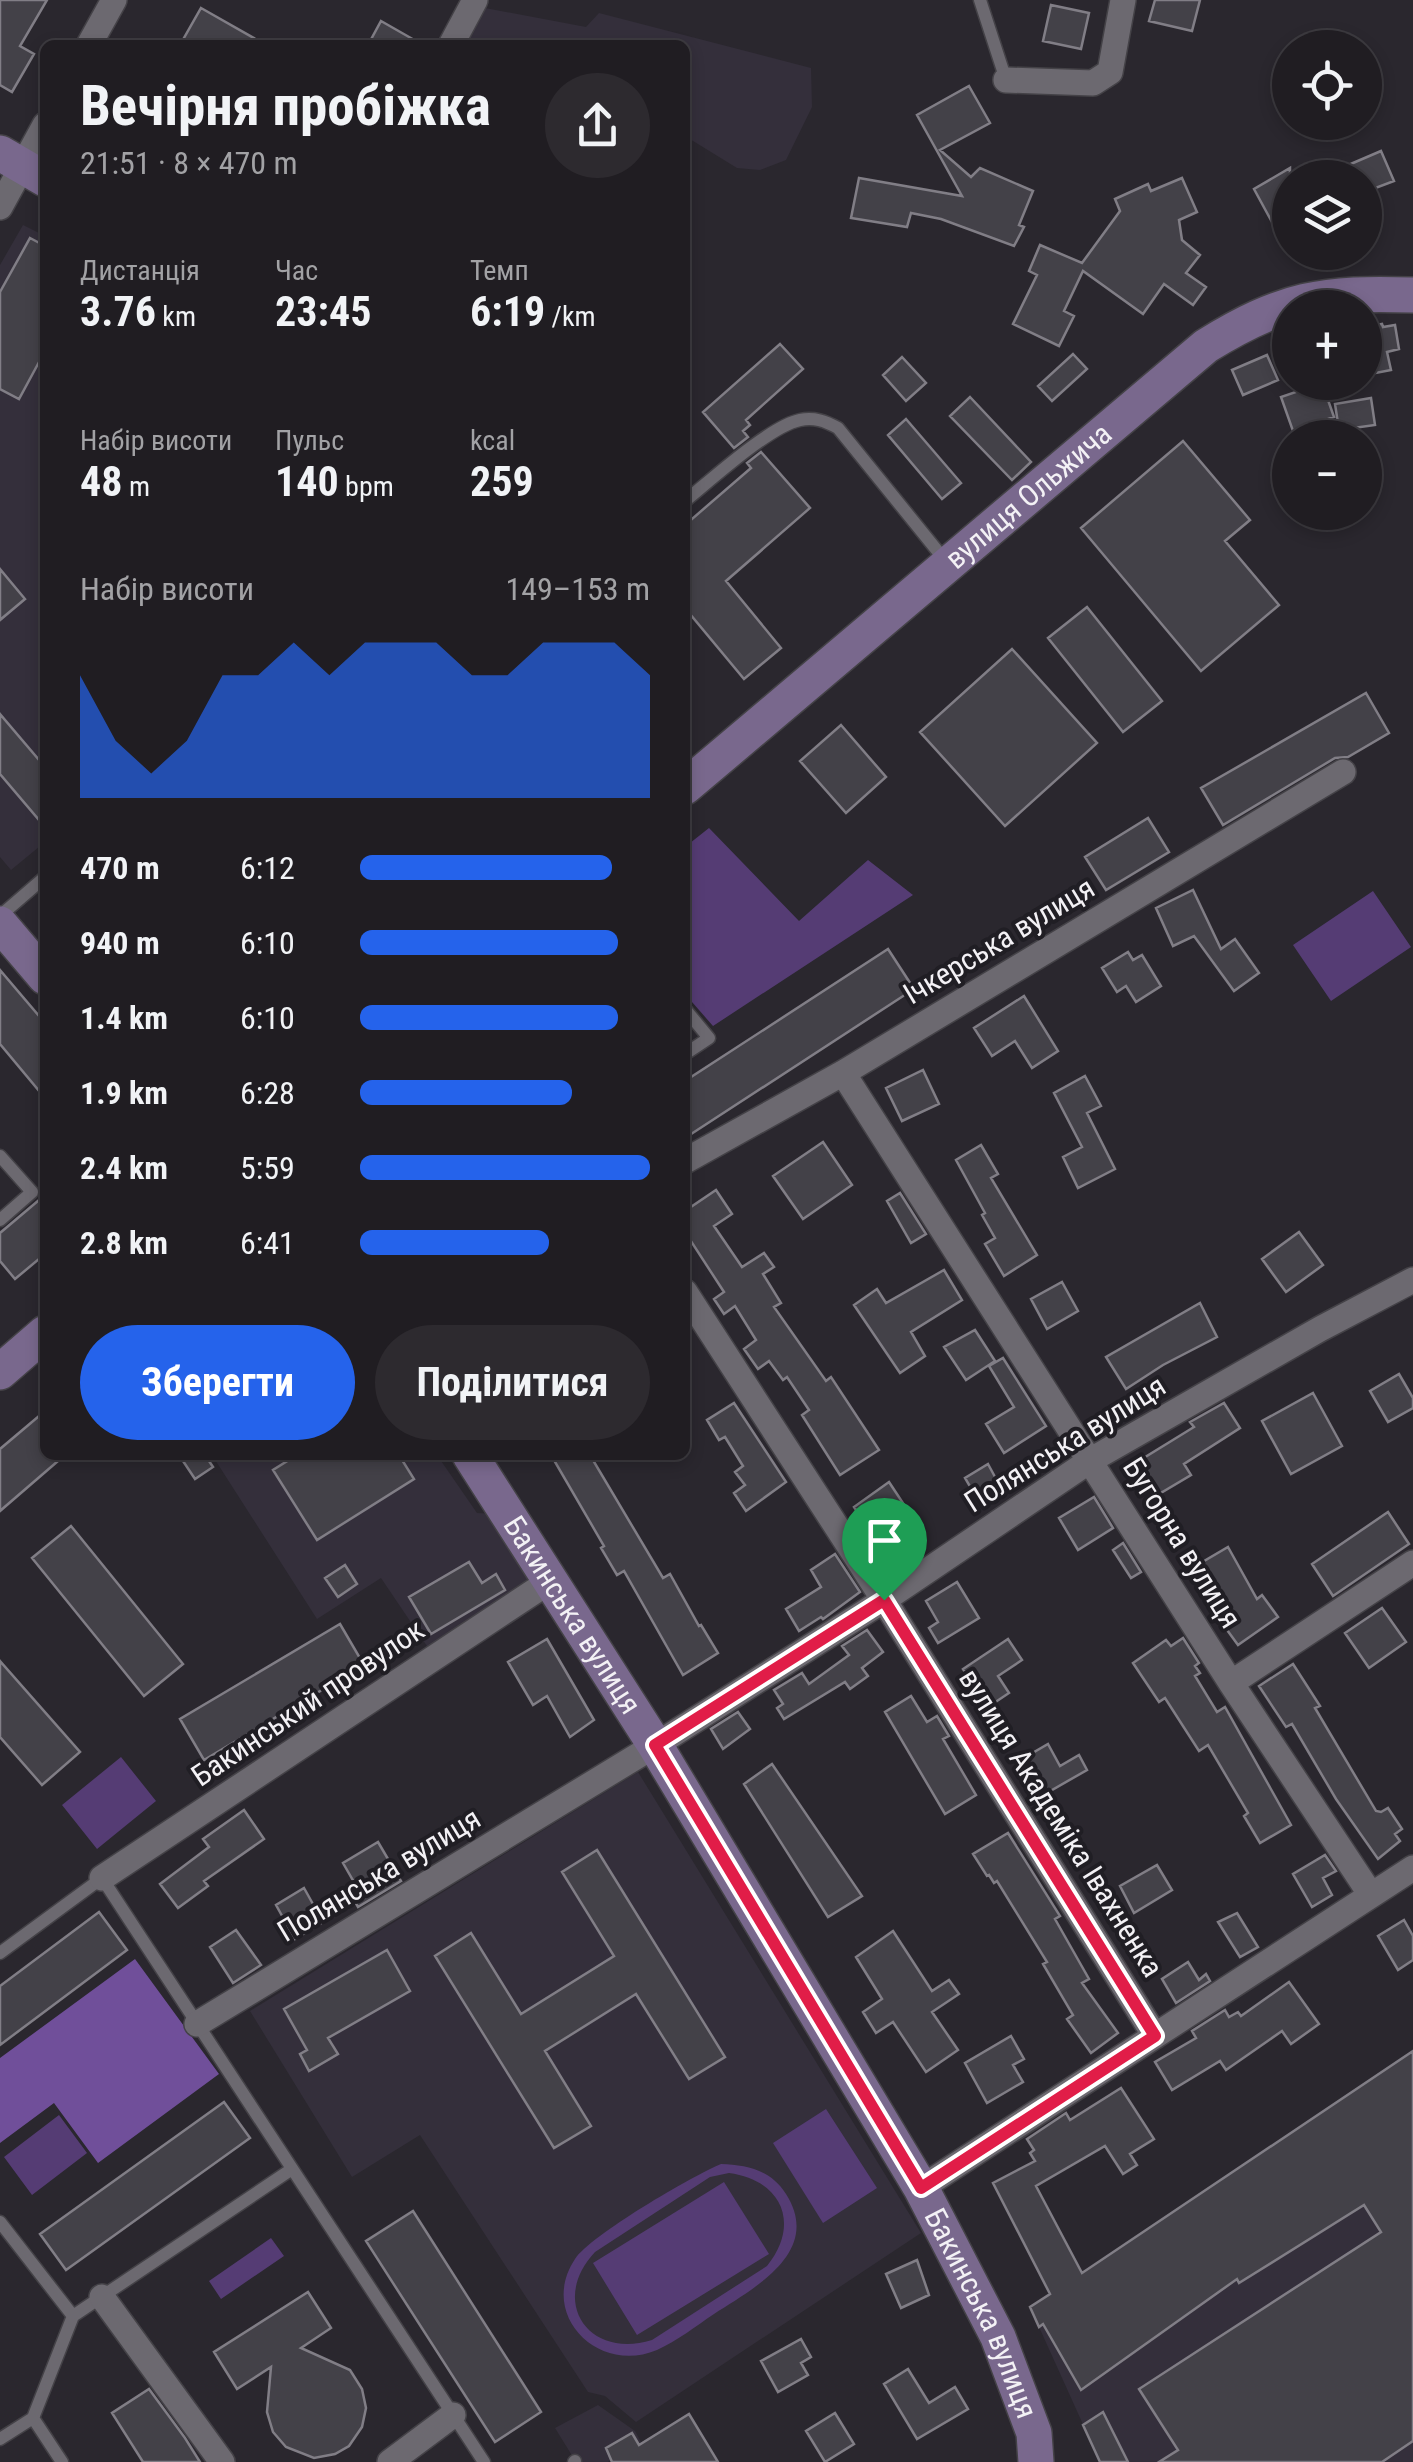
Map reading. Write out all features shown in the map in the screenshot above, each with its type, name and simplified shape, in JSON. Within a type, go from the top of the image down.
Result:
[{"type":"street","points":[[455,40],[476,0]]},
{"type":"street","points":[[1006,80],[1093,83],[1110,72],[1123,0]]},
{"type":"street","points":[[91,40],[106,3]]},
{"type":"street","points":[[0,207],[40,135]]},
{"type":"street","name":"вулиця Ольжича","points":[[690,783],[1206,346],[1243,323],[1320,296],[1413,295]]},
{"type":"street","name":"Ічкерська вулиця","points":[[690,1158],[843,1073],[1342,772]]},
{"type":"street","points":[[0,924],[40,971]]},
{"type":"street","name":"Бугорна вулиця","points":[[843,1073],[1231,1683],[1371,1895]]},
{"type":"street","name":"Полянська вулиця","points":[[197,2024],[655,1745],[884,1600],[1091,1460],[1413,1280]]},
{"type":"street","name":"вулиця Академіка Івахненка","points":[[690,1300],[884,1600],[1155,2036]]},
{"type":"street","points":[[0,1372],[40,1337]]},
{"type":"street","name":"Бакинська вулиця","points":[[473,1460],[655,1745],[921,2188],[998,2337],[1034,2434],[1036,2462]]},
{"type":"street","points":[[1231,1683],[1413,1563]]},
{"type":"street","name":"Бакинський провулок","points":[[102,1878],[550,1581]]},
{"type":"street","points":[[921,2188],[1413,1868]]},
{"type":"street","points":[[102,2297],[151,2351],[222,2462]]},
{"type":"street","points":[[390,2462],[453,2415]]},
{"type":"lane","points":[[980,0],[1006,80]]},
{"type":"lane","points":[[690,497],[779,428],[804,419],[822,420],[838,428],[950,566]]},
{"type":"lane","points":[[0,916],[40,881]]},
{"type":"lane","points":[[690,1015],[709,1038],[690,1051]]},
{"type":"lane","points":[[0,1156],[32,1192],[0,1220]]},
{"type":"lane","points":[[0,1953],[102,1878],[484,2462]]},
{"type":"lane","points":[[0,2439],[34,2418],[73,2316],[292,2169]]},
{"type":"lane","points":[[0,2222],[73,2316]]},
{"type":"lane","points":[[34,2418],[62,2462]]},
{"type":"shaded area","points":[[485,8],[586,27],[599,13],[811,68],[812,107],[786,160],[760,170],[737,168],[690,139],[690,40],[468,40]]},
{"type":"shaded area","points":[[23,225],[40,234],[40,846],[11,870],[0,857],[0,265]]},
{"type":"shaded area","points":[[709,828],[799,921],[868,860],[913,895],[713,1026],[690,1000],[690,843]]},
{"type":"shaded area","points":[[1373,891],[1411,947],[1331,1001],[1293,945]]},
{"type":"shaded area","points":[[215,1460],[440,1460],[477,1513],[495,1514],[538,1580],[431,1652],[381,1578],[317,1619]]},
{"type":"shaded area","points":[[121,1757],[156,1801],[97,1849],[62,1805]]},
{"type":"shaded area","points":[[638,1772],[921,2233],[636,2422],[605,2396],[588,2392],[420,2135],[352,2177],[250,2011]]},
{"type":"shaded area","points":[[135,1959],[219,2074],[98,2163],[54,2103],[0,2143],[0,2058]]},
{"type":"shaded area","points":[[1413,2051],[1413,2462],[1100,2462],[1030,2307]]},
{"type":"shaded area","points":[[826,2109],[877,2188],[823,2223],[773,2143]]},
{"type":"shaded area","points":[[59,2115],[87,2153],[32,2195],[4,2157]]},
{"type":"shaded area","points":[[721,2164],[766,2174],[780,2186],[795,2215],[796,2234],[790,2251],[764,2280],[657,2350],[635,2356],[595,2347],[569,2319],[564,2300],[565,2280],[575,2259],[621,2222]],"holes":[[[729,2173],[747,2177],[773,2194],[781,2206],[783,2235],[767,2266],[652,2340],[610,2342],[582,2322],[576,2307],[576,2289],[595,2252],[710,2177]]]},
{"type":"shaded area","points":[[724,2182],[769,2254],[637,2335],[593,2263]]},
{"type":"shaded area","points":[[271,2238],[284,2256],[221,2299],[209,2281]]},
{"type":"shaded area","points":[[598,2405],[635,2431],[641,2442],[608,2462],[576,2462],[555,2428]]},
{"type":"building","points":[[0,0],[47,0],[20,46],[34,54],[12,92],[0,85]]},
{"type":"building","points":[[1155,0],[1200,0],[1192,31],[1149,21]]},
{"type":"building","points":[[1051,5],[1089,13],[1081,49],[1043,41]]},
{"type":"building","points":[[201,8],[257,40],[183,40]]},
{"type":"building","points":[[381,21],[414,40],[371,40]]},
{"type":"building","points":[[969,86],[990,123],[940,150],[971,177],[980,168],[1033,191],[1019,225],[1024,227],[1014,246],[941,219],[911,213],[907,227],[851,218],[859,178],[962,196],[917,115]]},
{"type":"building","points":[[1381,151],[1394,181],[1382,186],[1382,160],[1360,160]]},
{"type":"building","points":[[1182,178],[1197,212],[1179,220],[1182,240],[1200,255],[1186,273],[1206,287],[1193,305],[1164,284],[1143,314],[1083,271],[1064,311],[1074,316],[1059,346],[1013,324],[1037,275],[1029,271],[1040,245],[1082,263],[1120,211],[1115,199],[1148,184],[1151,191]]},
{"type":"building","points":[[1272,178],[1272,222],[1254,189]]},
{"type":"building","points":[[30,238],[40,243],[40,360],[19,399],[0,389],[0,292]]},
{"type":"building","points":[[1382,324],[1395,325],[1399,349],[1387,352],[1391,370],[1382,372]]},
{"type":"building","points":[[780,344],[803,369],[746,420],[750,425],[743,431],[748,437],[734,448],[703,412]]},
{"type":"building","points":[[1073,354],[1087,369],[1052,401],[1038,386]]},
{"type":"building","points":[[1267,355],[1272,383],[1243,395],[1232,370]]},
{"type":"building","points":[[902,357],[926,383],[906,401],[883,375]]},
{"type":"building","points":[[970,397],[1031,462],[1012,480],[950,416]]},
{"type":"building","points":[[1282,400],[1328,400],[1334,417],[1325,420],[1289,420]]},
{"type":"building","points":[[1371,400],[1374,420],[1337,420],[1335,404]]},
{"type":"building","points":[[906,419],[961,483],[942,499],[888,435]]},
{"type":"building","points":[[1183,441],[1250,520],[1225,541],[1279,605],[1201,671],[1081,528]]},
{"type":"building","points":[[761,452],[810,508],[726,581],[781,648],[744,679],[690,614],[690,521],[751,468],[747,463]]},
{"type":"building","points":[[0,569],[25,599],[0,620]]},
{"type":"building","points":[[1087,607],[1162,701],[1123,732],[1048,638]]},
{"type":"building","points":[[1012,649],[1097,743],[1005,826],[920,732]]},
{"type":"building","points":[[1366,693],[1389,733],[1348,757],[1335,758],[1223,825],[1201,788]]},
{"type":"building","points":[[0,714],[40,761],[40,821],[0,774]]},
{"type":"building","points":[[841,725],[886,777],[846,813],[800,761]]},
{"type":"building","points":[[1148,818],[1169,852],[1106,890],[1085,857]]},
{"type":"building","points":[[1193,890],[1221,949],[1235,939],[1259,973],[1234,991],[1194,936],[1173,946],[1156,908]]},
{"type":"building","points":[[888,949],[914,989],[690,1135],[690,1078]]},
{"type":"building","points":[[1128,952],[1133,960],[1142,955],[1161,986],[1136,1002],[1126,986],[1117,992],[1102,968]]},
{"type":"building","points":[[0,970],[40,1017],[40,1092],[0,1044]]},
{"type":"building","points":[[1024,996],[1058,1051],[1032,1068],[1015,1041],[992,1056],[974,1028]]},
{"type":"building","points":[[923,1070],[939,1104],[902,1121],[886,1088]]},
{"type":"building","points":[[1085,1076],[1101,1106],[1087,1113],[1115,1169],[1078,1188],[1063,1157],[1082,1147],[1054,1093]]},
{"type":"building","points":[[823,1142],[852,1185],[803,1219],[773,1176]]},
{"type":"building","points":[[981,1145],[998,1174],[991,1178],[1037,1255],[1004,1276],[985,1244],[995,1238],[982,1215],[985,1213],[956,1160]]},
{"type":"building","points":[[716,1190],[732,1214],[714,1226],[742,1267],[764,1253],[774,1267],[763,1274],[781,1303],[774,1307],[826,1381],[831,1377],[879,1450],[840,1475],[802,1415],[809,1410],[787,1377],[783,1380],[769,1361],[758,1369],[744,1349],[756,1340],[735,1306],[724,1314],[714,1299],[724,1292],[690,1240],[690,1208]]},
{"type":"building","points":[[900,1193],[926,1234],[911,1243],[887,1201]]},
{"type":"building","points":[[40,1199],[40,1258],[15,1279],[0,1261],[0,1233]]},
{"type":"building","points":[[1299,1232],[1323,1265],[1286,1292],[1262,1259]]},
{"type":"building","points":[[944,1270],[962,1300],[911,1332],[925,1356],[900,1373],[854,1305],[877,1289],[886,1303]]},
{"type":"building","points":[[1062,1282],[1078,1311],[1047,1329],[1031,1299]]},
{"type":"building","points":[[1200,1303],[1217,1337],[1126,1389],[1106,1357]]},
{"type":"building","points":[[975,1330],[995,1361],[966,1380],[944,1347]]},
{"type":"building","points":[[1003,1358],[1046,1426],[1004,1453],[986,1424],[1014,1407],[989,1366]]},
{"type":"building","points":[[1399,1374],[1413,1398],[1413,1408],[1388,1422],[1370,1391]]},
{"type":"building","points":[[1313,1393],[1342,1446],[1291,1474],[1262,1421]]},
{"type":"building","points":[[734,1403],[786,1482],[746,1511],[734,1493],[745,1485],[735,1472],[743,1466],[725,1437],[719,1440],[707,1420]]},
{"type":"building","points":[[1224,1403],[1240,1428],[1184,1464],[1191,1475],[1154,1497],[1134,1464],[1194,1427],[1190,1422]]},
{"type":"building","points":[[40,1415],[40,1460],[59,1460],[0,1511],[0,1449]]},
{"type":"building","points":[[182,1460],[208,1460],[213,1467],[195,1479]]},
{"type":"building","points":[[289,1460],[402,1460],[414,1479],[317,1540],[273,1470]]},
{"type":"building","points":[[554,1460],[593,1460],[663,1578],[670,1574],[718,1653],[683,1675],[624,1571],[617,1575],[601,1548],[604,1546]]},
{"type":"building","points":[[988,1464],[1001,1488],[979,1502],[965,1478]]},
{"type":"building","points":[[889,1482],[922,1532],[887,1556],[854,1507]]},
{"type":"building","points":[[1094,1497],[1113,1528],[1078,1550],[1059,1518]]},
{"type":"building","points":[[1388,1512],[1409,1544],[1333,1596],[1312,1564]]},
{"type":"building","points":[[71,1526],[183,1664],[144,1696],[32,1558]]},
{"type":"building","points":[[1123,1543],[1141,1572],[1131,1578],[1113,1550]]},
{"type":"building","points":[[1228,1547],[1257,1599],[1262,1595],[1278,1617],[1238,1645],[1222,1623],[1225,1621],[1194,1567]]},
{"type":"building","points":[[835,1554],[860,1592],[799,1631],[786,1609],[821,1587],[811,1570]]},
{"type":"building","points":[[469,1562],[482,1583],[496,1574],[505,1590],[431,1634],[409,1597]]},
{"type":"building","points":[[345,1565],[357,1584],[338,1597],[325,1578]]},
{"type":"building","points":[[957,1582],[979,1618],[938,1643],[929,1628],[938,1622],[926,1601]]},
{"type":"building","points":[[1382,1608],[1406,1642],[1369,1668],[1345,1633]]},
{"type":"building","points":[[340,1624],[364,1665],[204,1760],[180,1719]]},
{"type":"building","points":[[867,1630],[883,1652],[862,1668],[868,1676],[850,1689],[845,1682],[784,1719],[777,1708],[783,1704],[774,1690],[802,1673],[809,1684],[849,1655],[842,1646]]},
{"type":"building","points":[[1183,1638],[1199,1663],[1195,1666],[1200,1673],[1195,1676],[1217,1712],[1225,1707],[1291,1825],[1260,1843],[1244,1816],[1248,1813],[1208,1745],[1199,1751],[1165,1698],[1159,1702],[1133,1663],[1166,1640],[1171,1646]]},
{"type":"building","points":[[547,1639],[594,1720],[570,1737],[547,1696],[533,1705],[508,1662]]},
{"type":"building","points":[[1008,1639],[1022,1660],[998,1676],[1009,1693],[988,1707],[963,1669]]},
{"type":"building","points":[[0,1661],[80,1752],[42,1785],[0,1737]]},
{"type":"building","points":[[1293,1664],[1376,1811],[1388,1808],[1402,1829],[1395,1834],[1400,1841],[1378,1859],[1336,1799],[1292,1724],[1286,1727],[1259,1686]]},
{"type":"building","points":[[911,1696],[927,1722],[937,1716],[949,1736],[943,1739],[976,1795],[945,1814],[885,1712]]},
{"type":"building","points":[[738,1712],[750,1729],[723,1749],[711,1729]]},
{"type":"building","points":[[1048,1744],[1060,1766],[1079,1755],[1087,1770],[1045,1794],[1024,1758]]},
{"type":"building","points":[[772,1764],[862,1896],[828,1917],[744,1784]]},
{"type":"building","points":[[244,1810],[264,1839],[204,1881],[208,1886],[178,1908],[160,1884],[209,1847],[203,1839]]},
{"type":"building","points":[[1008,1833],[1060,1916],[1055,1919],[1089,1979],[1082,1983],[1118,2033],[1091,2053],[1067,2019],[1073,2015],[1043,1964],[1047,1962],[997,1881],[994,1883],[987,1876],[973,1854]]},
{"type":"building","points":[[378,1842],[401,1881],[358,1907],[348,1889],[355,1884],[343,1863]]},
{"type":"building","points":[[597,1850],[725,2057],[689,2079],[636,1994],[545,2051],[591,2126],[554,2148],[435,1956],[471,1933],[521,2014],[614,1956],[562,1872]]},
{"type":"building","points":[[1325,1855],[1336,1871],[1323,1878],[1332,1895],[1312,1907],[1293,1874]]},
{"type":"building","points":[[1157,1865],[1172,1890],[1134,1913],[1120,1886]]},
{"type":"building","points":[[304,1888],[323,1922],[295,1939],[276,1905]]},
{"type":"building","points":[[99,1912],[127,1950],[0,2045],[0,1986]]},
{"type":"building","points":[[1237,1913],[1258,1947],[1240,1957],[1218,1922]]},
{"type":"building","points":[[1404,1920],[1413,1936],[1413,1960],[1398,1970],[1378,1936]]},
{"type":"building","points":[[236,1930],[261,1965],[233,1983],[210,1947]]},
{"type":"building","points":[[893,1931],[932,1991],[949,1980],[959,1994],[932,2012],[958,2050],[926,2072],[893,2022],[876,2033],[863,2012],[882,1999],[856,1957]]},
{"type":"building","points":[[387,1950],[410,1991],[328,2038],[338,2054],[309,2071],[300,2054],[307,2050],[284,2009]]},
{"type":"building","points":[[1188,1962],[1199,1980],[1206,1974],[1210,1981],[1176,2003],[1162,1979]]},
{"type":"building","points":[[1289,1982],[1319,2024],[1291,2044],[1282,2031],[1226,2070],[1220,2061],[1172,2090],[1155,2062],[1196,2038],[1192,2031],[1225,2010],[1229,2017],[1238,2012],[1241,2016]]},
{"type":"building","points":[[1011,2036],[1024,2059],[1013,2065],[1023,2082],[987,2103],[965,2063]]},
{"type":"building","points":[[1413,2051],[1413,2441],[1382,2462],[1159,2462],[1178,2450],[1139,2389],[1381,2232],[1364,2205],[1239,2283],[1237,2279],[1081,2390],[1030,2307],[1050,2294],[993,2183],[1035,2161],[1027,2139],[1066,2113],[1070,2120],[1121,2088],[1154,2139],[1130,2154],[1137,2165],[1123,2174],[1105,2146],[1036,2186],[1082,2273]]},
{"type":"building","points":[[224,2102],[250,2138],[66,2270],[40,2234]]},
{"type":"building","points":[[413,2211],[541,2412],[495,2442],[366,2241]]},
{"type":"building","points":[[917,2260],[929,2295],[901,2308],[886,2274]]},
{"type":"building","points":[[308,2292],[331,2328],[301,2348],[350,2370],[362,2389],[366,2408],[362,2427],[349,2446],[335,2454],[314,2458],[286,2447],[273,2432],[267,2412],[271,2367],[237,2389],[214,2352]]},
{"type":"building","points":[[801,2339],[811,2357],[801,2363],[808,2375],[778,2392],[761,2361]]},
{"type":"building","points":[[908,2369],[929,2403],[955,2387],[968,2409],[917,2439],[884,2384]]},
{"type":"building","points":[[149,2389],[200,2462],[143,2462],[112,2413]]},
{"type":"building","points":[[1103,2412],[1128,2462],[1100,2462],[1083,2425]]},
{"type":"building","points":[[835,2413],[854,2444],[825,2462],[806,2431]]},
{"type":"building","points":[[689,2414],[718,2462],[612,2462],[606,2448],[632,2433],[639,2445]]},
{"type":"route","points":[[884,1600],[1155,2036],[921,2188],[655,1745],[884,1600]]}]
